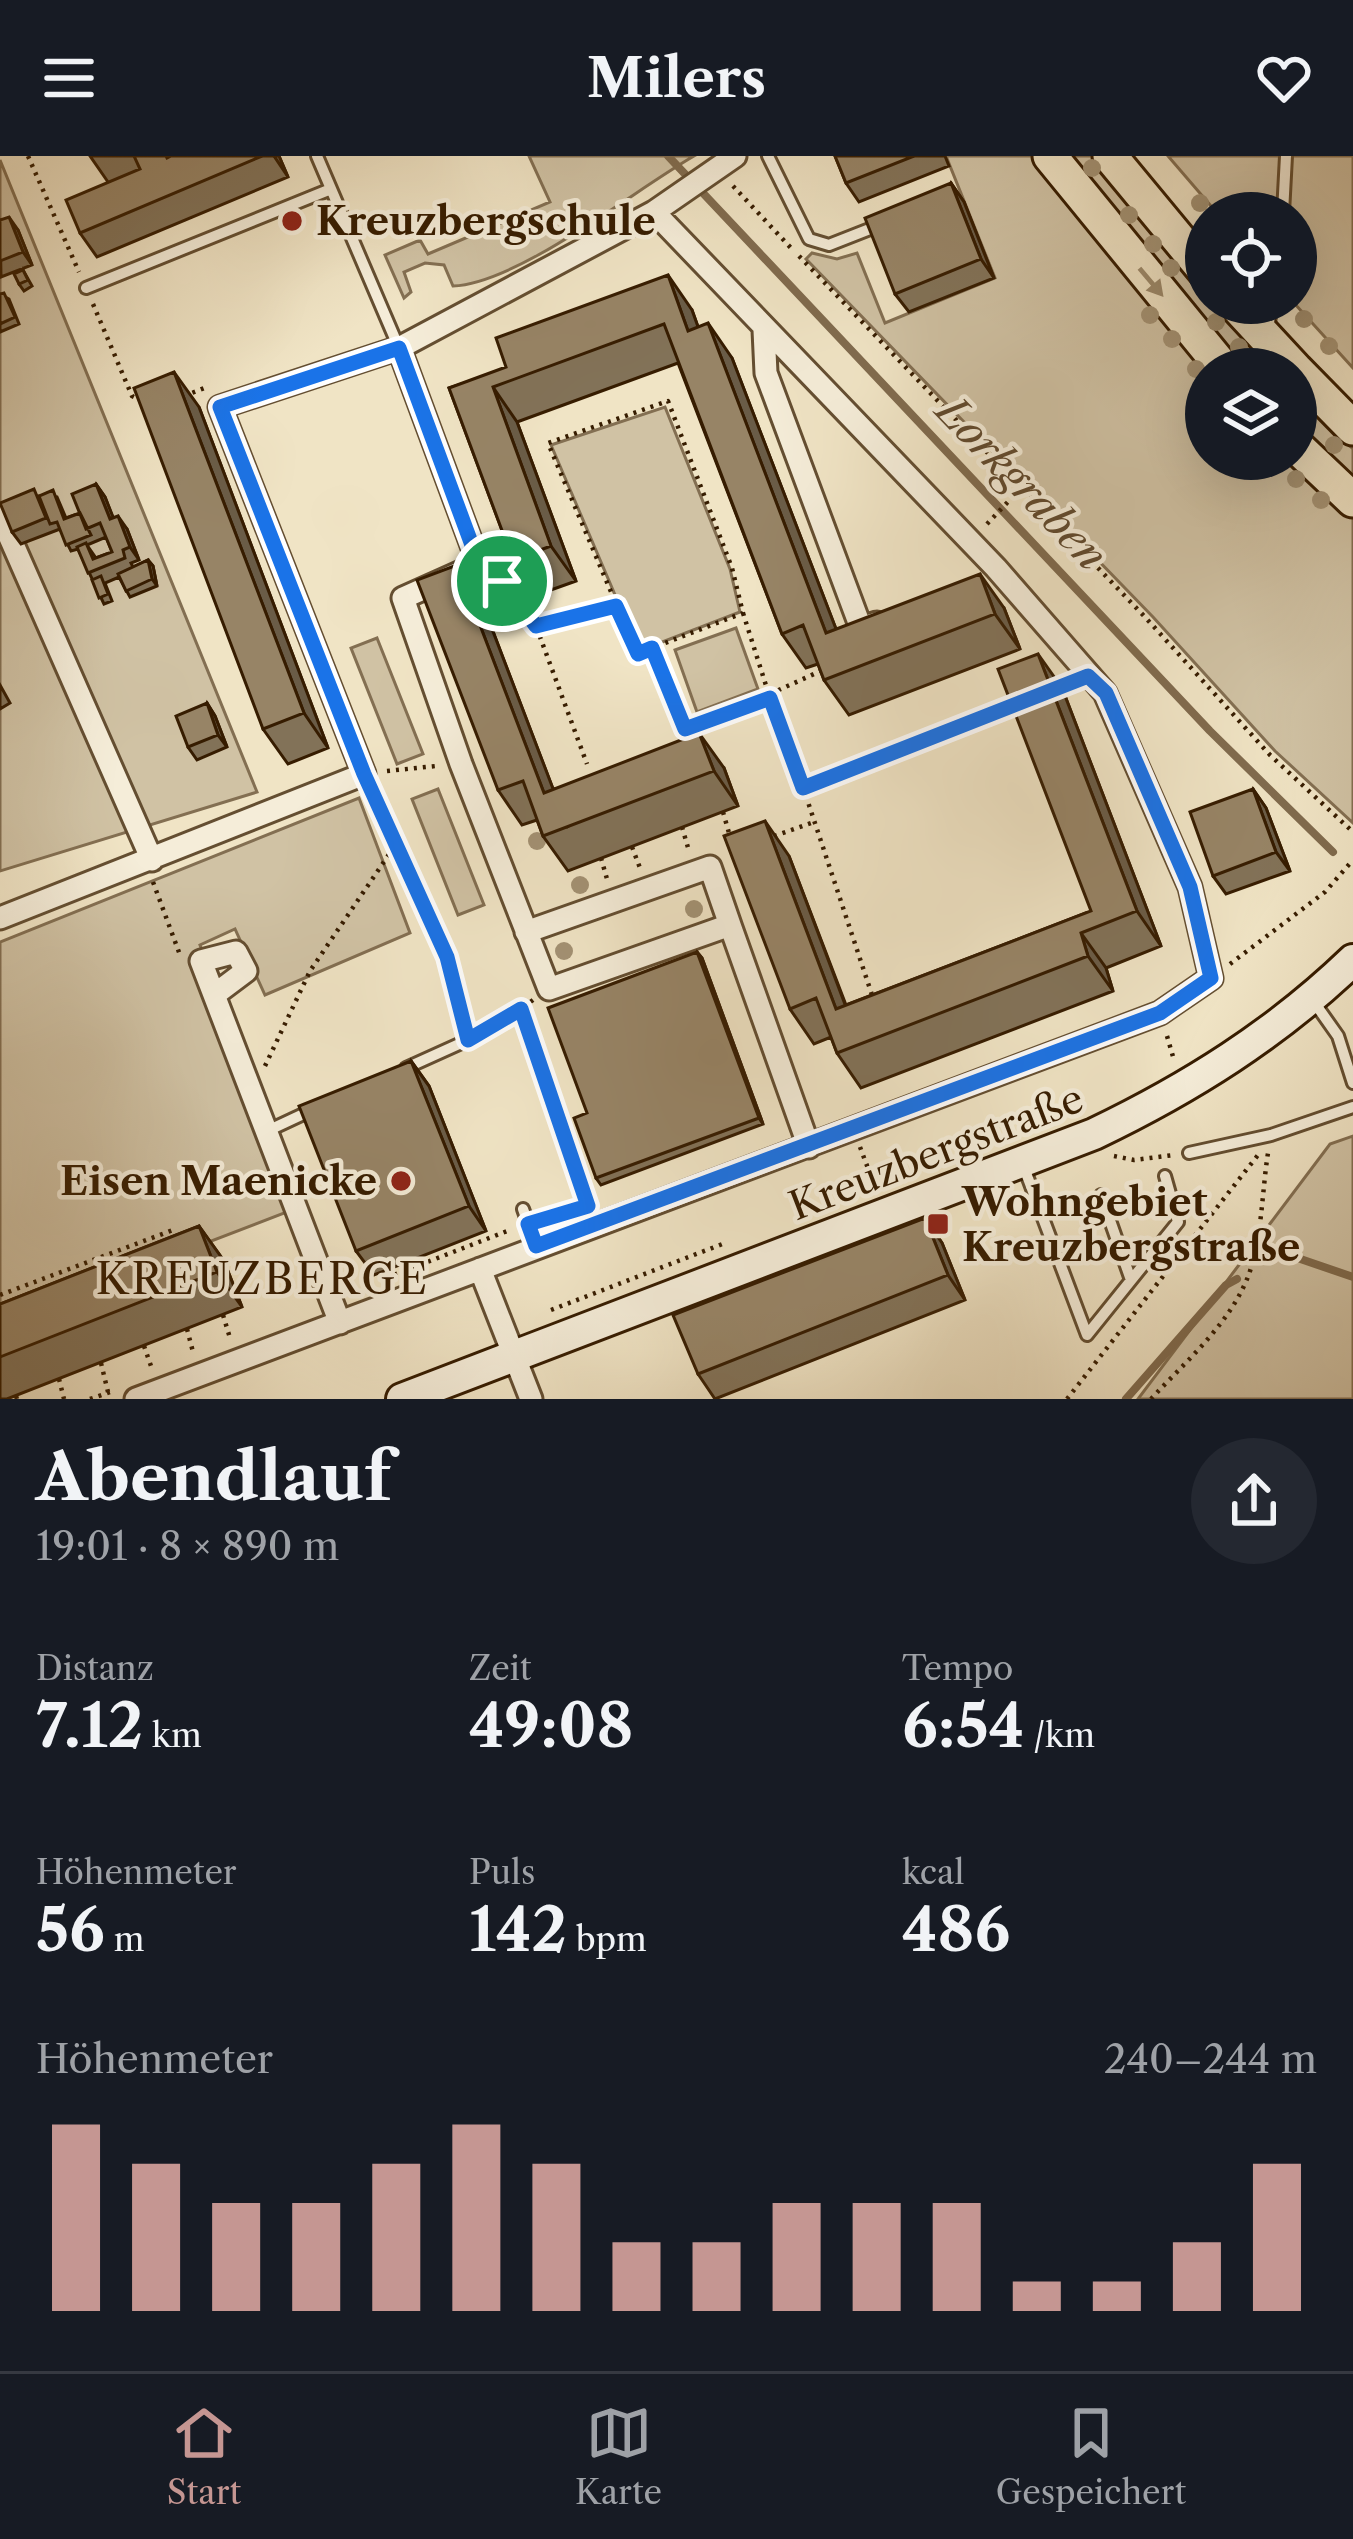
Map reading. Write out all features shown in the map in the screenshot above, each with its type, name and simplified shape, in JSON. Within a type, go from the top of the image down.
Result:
[{"type":"main road","points":[[1050,156],[1208,348]]},
{"type":"main road","points":[[1110,156],[1185,247]]},
{"type":"main road","points":[[1253,324],[1275,348]]},
{"type":"main road","points":[[1317,392],[1353,428]]},
{"type":"main road","points":[[1317,466],[1353,500]]},
{"type":"street","points":[[0,918],[152,870],[364,774],[220,407],[399,348],[654,212],[726,163]]},
{"type":"street","points":[[130,1393],[340,1323],[1160,1013],[1211,978],[1190,887],[1106,693],[989,575],[654,212]]},
{"type":"street","points":[[764,330],[766,373],[861,628],[902,613]]},
{"type":"street","points":[[399,348],[487,563],[403,598],[461,764],[549,989],[730,925]]},
{"type":"street","points":[[0,515],[152,870]]},
{"type":"street","points":[[526,932],[710,867],[809,1147]]},
{"type":"street","name":"Kreuzbergstraße","points":[[401,1399],[1024,1165],[1124,1120],[1244,1052],[1353,960]]},
{"type":"street","points":[[214,995],[340,1323]]},
{"type":"street","points":[[480,1269],[531,1399]]},
{"type":"lane","points":[[317,156],[399,348]]},
{"type":"lane","points":[[768,156],[809,239],[829,245],[888,221]]},
{"type":"lane","points":[[1284,192],[1286,156]]},
{"type":"lane","points":[[86,288],[331,189]]},
{"type":"lane","points":[[1266,338],[1268,324]]},
{"type":"lane","points":[[1312,999],[1338,1036],[1353,1083]]},
{"type":"lane","points":[[387,1077],[468,1040]]},
{"type":"lane","points":[[265,1132],[326,1104]]},
{"type":"lane","points":[[1189,1153],[1270,1136],[1353,1107]]},
{"type":"lane","points":[[1024,1165],[1087,1335],[1178,1222],[1165,1176]]},
{"type":"lane","points":[[1101,1195],[1131,1280]]},
{"type":"lane","points":[[523,1209],[536,1246]]},
{"type":"path","points":[[28,156],[132,396],[144,401]]},
{"type":"path","points":[[726,163],[1020,489],[1270,755],[1353,832]]},
{"type":"path","points":[[173,400],[208,387],[220,407]]},
{"type":"path","points":[[743,613],[638,654],[548,443],[668,401],[732,568],[769,696],[873,1000]]},
{"type":"path","points":[[989,522],[1020,489]]},
{"type":"path","points":[[487,563],[536,626],[586,764]]},
{"type":"path","points":[[487,563],[502,581]]},
{"type":"path","points":[[482,588],[529,571]]},
{"type":"path","points":[[536,626],[616,606]]},
{"type":"path","points":[[652,648],[685,729],[830,667]]},
{"type":"path","points":[[803,788],[1034,696]]},
{"type":"path","points":[[461,764],[364,774],[447,957],[468,1040],[549,989]]},
{"type":"path","points":[[723,812],[729,833]]},
{"type":"path","points":[[769,838],[814,822]]},
{"type":"path","points":[[682,827],[691,857]]},
{"type":"path","points":[[251,1094],[310,971],[396,844]]},
{"type":"path","points":[[632,847],[641,874]]},
{"type":"path","points":[[601,858],[609,884]]},
{"type":"path","points":[[1211,978],[1325,892],[1353,860]]},
{"type":"path","points":[[152,870],[184,964]]},
{"type":"path","points":[[521,1009],[588,1206]]},
{"type":"path","points":[[854,1130],[885,1215]]},
{"type":"path","points":[[1066,1399],[1270,1136]]},
{"type":"path","points":[[1151,1399],[1228,1315],[1243,1288],[1251,1268],[1270,1136]]},
{"type":"path","points":[[1103,1153],[1134,1160],[1189,1153]]},
{"type":"path","points":[[379,1281],[528,1224]]},
{"type":"path","points":[[0,1295],[173,1230]]},
{"type":"path","points":[[534,1317],[698,1251]]},
{"type":"path","points":[[223,1315],[233,1346]]},
{"type":"path","points":[[187,1329],[195,1360]]},
{"type":"path","points":[[144,1346],[154,1375]]},
{"type":"path","points":[[100,1363],[108,1393]]},
{"type":"path","points":[[59,1379],[64,1399]]},
{"type":"path","points":[[90,1399],[130,1393]]},
{"type":"shaded area","points":[[529,156],[694,156],[542,253],[480,281],[453,286],[444,265],[425,263],[404,272],[411,292],[404,298],[385,255],[420,240],[428,254],[550,202]]},
{"type":"shaded area","points":[[946,156],[1033,156],[1189,348],[1185,348],[1185,480],[1313,480],[1353,518],[1353,823],[1275,751],[1153,617],[806,259],[812,253],[837,259],[857,253],[885,323],[995,278]]},
{"type":"shaded area","points":[[1070,156],[1094,156],[1185,266],[1185,297]]},
{"type":"shaded area","points":[[1168,156],[1353,156],[1353,368],[1313,324],[1317,324],[1317,192],[1199,192]]},
{"type":"shaded area","points":[[0,160],[257,792],[0,871]]},
{"type":"shaded area","points":[[1207,324],[1236,324],[1247,336],[1247,348],[1227,348]]},
{"type":"shaded area","points":[[665,407],[730,569],[740,612],[639,651],[551,445]]},
{"type":"shaded area","points":[[1317,414],[1353,449],[1353,480],[1317,446]]},
{"type":"shaded area","points":[[736,628],[758,689],[697,712],[675,650]]},
{"type":"shaded area","points":[[377,638],[423,754],[397,764],[351,648]]},
{"type":"shaded area","points":[[438,789],[484,905],[458,915],[412,799]]},
{"type":"shaded area","points":[[359,798],[410,933],[265,995],[235,929],[200,945],[300,1207],[0,1322],[0,942]]},
{"type":"shaded area","points":[[1353,1136],[1353,1399],[1138,1399],[1330,1144]]},
{"type":"building","points":[[134,156],[262,156],[80,233],[66,200],[140,169]]},
{"type":"building","points":[[835,156],[914,156],[846,183]]},
{"type":"building","points":[[951,183],[981,259],[895,294],[865,218]]},
{"type":"building","points":[[9,217],[23,252],[0,261],[0,220]]},
{"type":"building","points":[[23,270],[28,280],[19,284],[14,274]]},
{"type":"building","points":[[668,275],[688,331],[708,323],[826,633],[980,574],[995,614],[824,680],[803,625],[782,634],[664,324],[493,387],[551,546],[513,560],[449,388],[506,367],[496,338]]},
{"type":"building","points":[[4,293],[15,317],[0,324],[0,294]]},
{"type":"building","points":[[174,372],[304,713],[263,729],[134,388]]},
{"type":"building","points":[[96,484],[110,519],[118,516],[130,547],[123,550],[125,558],[88,573],[77,547],[86,543],[93,559],[112,552],[100,523],[86,529],[72,494]]},
{"type":"building","points":[[34,489],[46,518],[12,532],[0,503]]},
{"type":"building","points":[[53,490],[64,519],[80,513],[91,535],[66,545],[57,522],[50,524],[39,496]]},
{"type":"building","points":[[148,560],[152,579],[126,591],[118,574]]},
{"type":"building","points":[[457,565],[544,793],[699,733],[714,771],[543,836],[523,781],[498,790],[417,580]]},
{"type":"building","points":[[101,576],[108,594],[99,598],[92,580]]},
{"type":"building","points":[[1038,654],[1137,911],[1081,933],[1088,956],[837,1053],[816,998],[790,1009],[724,836],[765,821],[836,1009],[1091,911],[998,669]]},
{"type":"building","points":[[207,703],[218,735],[188,747],[176,716]]},
{"type":"building","points":[[1253,789],[1276,852],[1213,876],[1190,812]]},
{"type":"building","points":[[697,952],[759,1118],[596,1178],[574,1118],[587,1113],[548,1008]]},
{"type":"building","name":"Eisen Maenicke","points":[[411,1061],[469,1206],[356,1251],[299,1106]]},
{"type":"building","points":[[925,1218],[948,1275],[698,1374],[673,1315]]},
{"type":"building","points":[[199,1226],[217,1272],[0,1357],[0,1304]]},
{"type":"waterway","name":"Lorkgraben","points":[[668,156],[1210,731],[1333,852]]},
{"type":"waterway","points":[[1272,1259],[1283,1253],[1353,1277]]},
{"type":"waterway","points":[[1126,1399],[1226,1285],[1237,1279]]},
{"type":"place","name":"Kreuzbergschule","points":[[292,221]]},
{"type":"place","name":"Eisen Maenicke","points":[[401,1181]]},
{"type":"place","name":"Wohngebiet Kreuzbergstraße","points":[[938,1224]]},
{"type":"district","name":"KREUZBERGE","points":[[263,1279]]},
{"type":"route","points":[[399,348],[479,564],[502,581],[536,626],[616,606],[638,654],[652,648],[685,729],[770,698],[803,788],[1088,676],[1106,693],[1190,887],[1211,978],[1160,1013],[536,1246],[528,1224],[588,1206],[521,1009],[468,1040],[447,957],[364,774],[220,407],[399,348]]}]
